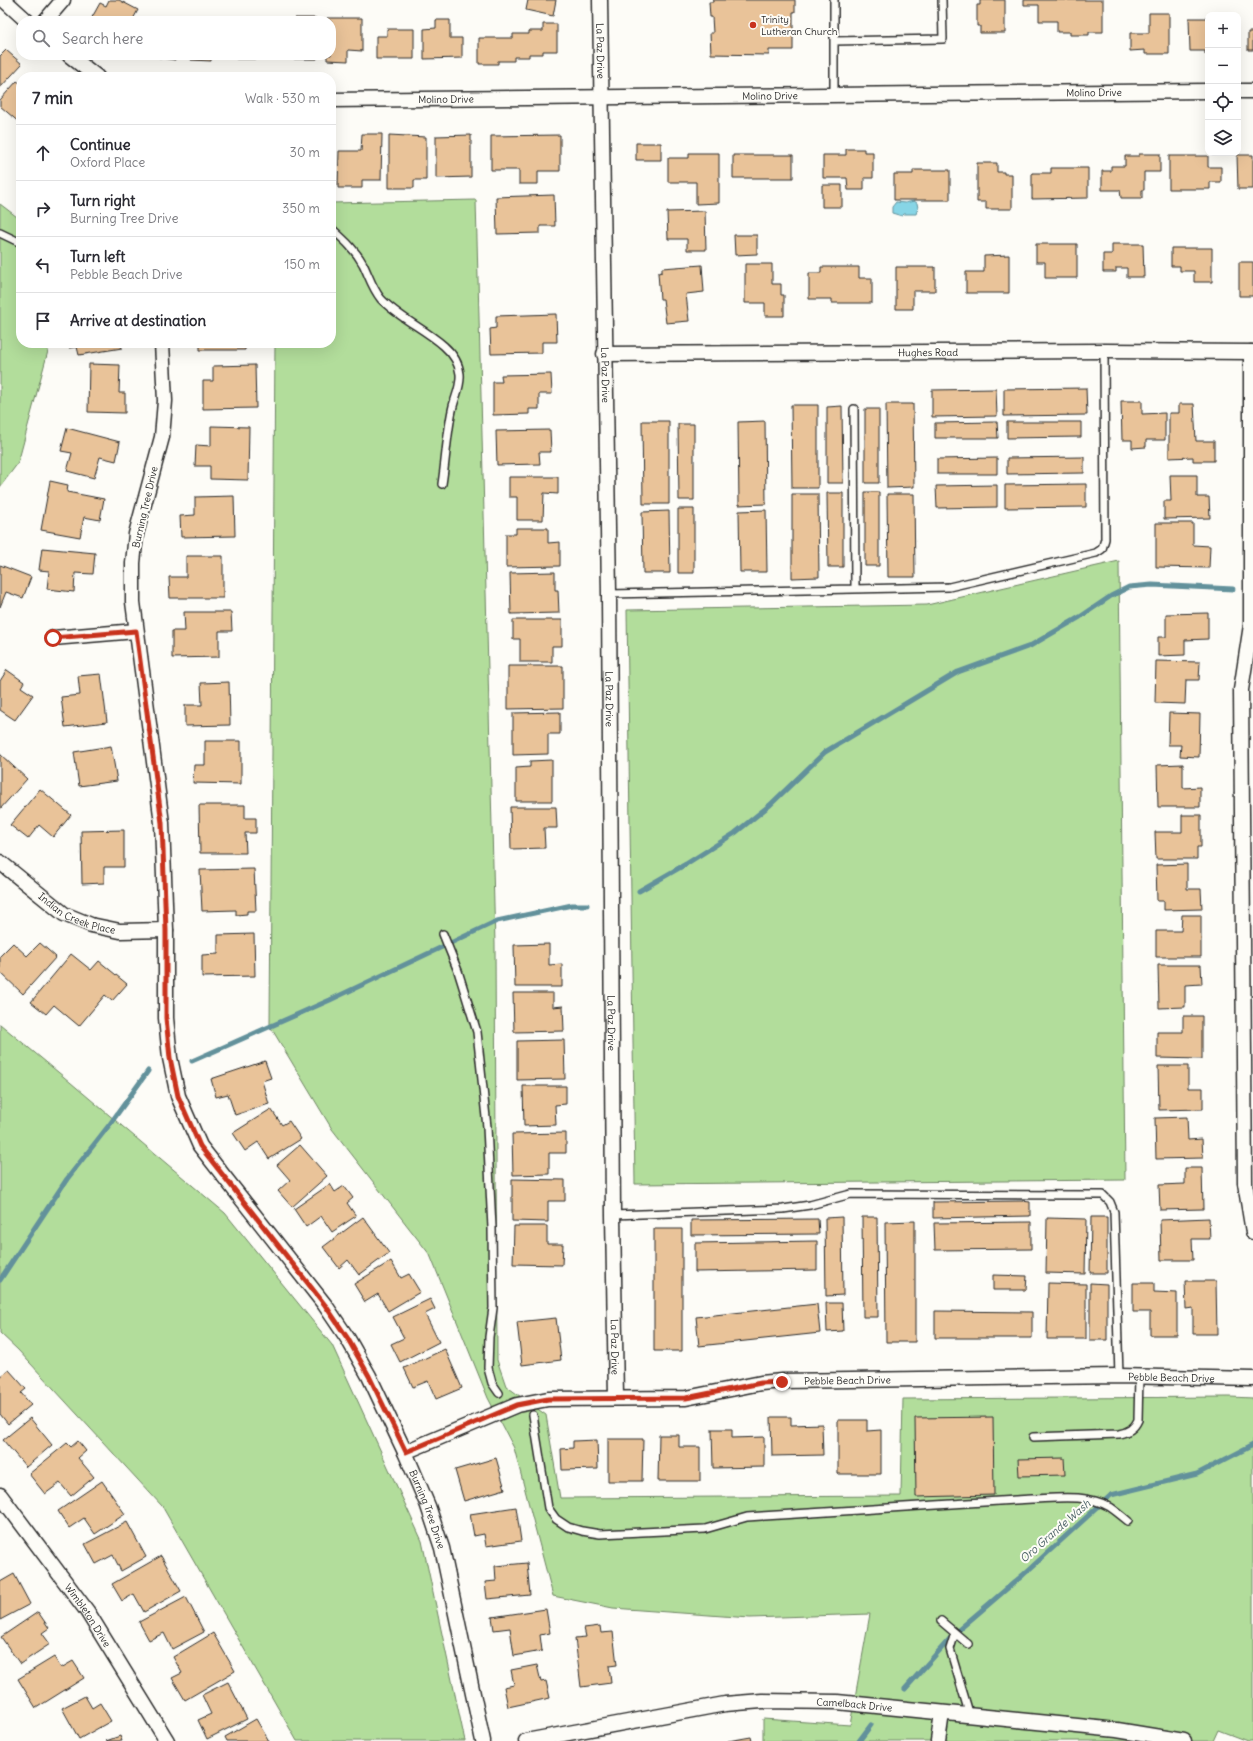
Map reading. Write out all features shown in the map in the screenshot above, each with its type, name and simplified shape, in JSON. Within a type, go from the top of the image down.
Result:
[{"type":"street","points":[[4,0],[22,16]]},
{"type":"street","points":[[49,16],[63,0]]},
{"type":"street","name":"La Paz Drive","points":[[600,0],[600,97],[609,594],[613,1215],[616,1398]]},
{"type":"street","points":[[75,60],[91,72]]},
{"type":"street","name":"Molino Drive","points":[[336,100],[1205,91]]},
{"type":"street","points":[[1241,91],[1253,91]]},
{"type":"street","name":"Burning Tree Drive","points":[[162,348],[165,400],[162,437],[136,534],[132,563],[133,602],[136,631],[162,823],[166,930],[166,1018],[170,1058],[178,1096],[200,1146],[325,1305],[348,1339],[369,1376],[406,1452],[428,1506],[442,1548],[483,1741]]},
{"type":"street","name":"Hughes Road","points":[[604,354],[1104,351],[1252,352]]},
{"type":"street","points":[[1252,352],[1251,625],[1241,690],[1245,1183],[1253,1232]]},
{"type":"street","points":[[53,638],[136,631]]},
{"type":"street","name":"Indian Creek Place","points":[[0,862],[64,914],[91,925],[120,931],[166,930]]},
{"type":"street","name":"Pebble Beach Drive","points":[[406,1452],[517,1405],[548,1399],[686,1398],[761,1383],[782,1382],[1120,1376],[1253,1379]]},
{"type":"street","name":"Wimbleton Drive","points":[[0,1495],[88,1611],[167,1741]]},
{"type":"street","name":"Camelback Drive","points":[[526,1741],[725,1704],[762,1701],[837,1702],[1117,1730],[1184,1741]]},
{"type":"street","points":[[938,1741],[942,1713]]},
{"type":"lane","points":[[834,0],[834,94]]},
{"type":"lane","points":[[834,41],[943,40],[942,0]]},
{"type":"lane","points":[[336,232],[349,244],[356,253],[363,265],[370,284],[381,299],[443,345],[452,354],[457,362],[461,383],[453,406],[442,484]]},
{"type":"lane","points":[[0,233],[16,241]]},
{"type":"lane","points":[[609,594],[949,587],[1096,553],[1102,549],[1105,539],[1104,351]]},
{"type":"lane","points":[[854,409],[856,588]]},
{"type":"lane","points":[[443,934],[458,972],[477,1032],[487,1127],[492,1228],[493,1308],[488,1368],[492,1383],[499,1393]]},
{"type":"lane","points":[[613,1215],[783,1209],[810,1205],[851,1194],[1103,1195],[1110,1202],[1114,1212],[1120,1376]]},
{"type":"lane","points":[[1033,1437],[1118,1434],[1128,1432],[1135,1426],[1138,1420],[1139,1376]]},
{"type":"lane","points":[[533,1415],[548,1508],[556,1519],[568,1527],[582,1531],[600,1534],[705,1529],[747,1517],[1032,1498],[1072,1497],[1089,1500],[1109,1507],[1128,1521]]},
{"type":"lane","points":[[941,1621],[968,1644]]},
{"type":"lane","points":[[955,1633],[950,1649],[970,1716]]},
{"type":"green space","points":[[476,200],[495,944],[497,1360],[506,1386],[546,1415],[560,1498],[901,1496],[903,1399],[1253,1398],[1253,1741],[1247,1741],[1218,1730],[1213,1741],[763,1741],[763,1719],[850,1725],[870,1614],[750,1618],[613,1608],[553,1596],[514,1448],[488,1398],[430,1255],[332,1129],[270,1026],[275,348],[336,348],[336,203]]},
{"type":"green space","points":[[0,204],[16,216],[16,348],[48,348],[48,351],[18,463],[0,487]]},
{"type":"green space","points":[[1119,561],[1125,1180],[635,1184],[627,610],[927,605]]},
{"type":"green space","points":[[0,1024],[225,1213],[332,1345],[422,1541],[465,1741],[297,1741],[162,1506],[18,1350],[0,1333]]},
{"type":"water","points":[[914,201],[917,203],[918,208],[916,214],[904,214],[902,216],[892,213],[892,207],[896,202],[905,203]]},
{"type":"building","points":[[109,0],[119,0],[138,10],[135,16],[93,16],[100,3],[106,6]]},
{"type":"building","points":[[528,0],[556,0],[553,16],[526,10]]},
{"type":"building","name":"Trinity Lutheran Church","points":[[713,0],[795,0],[795,12],[793,12],[793,50],[769,50],[769,55],[711,54],[710,33],[713,33],[709,2],[713,2]]},
{"type":"building","points":[[980,0],[1005,0],[1005,33],[980,33],[980,26],[977,26],[977,5],[980,5]]},
{"type":"building","points":[[1024,0],[1103,0],[1103,32],[1089,32],[1089,35],[1070,35],[1070,32],[1057,32],[1057,21],[1039,21],[1039,5],[1024,5]]},
{"type":"building","points":[[1149,13],[1169,13],[1169,54],[1145,54],[1145,50],[1130,51],[1130,33],[1149,33]]},
{"type":"building","points":[[336,18],[362,18],[362,51],[348,50],[348,61],[327,60],[336,60]]},
{"type":"building","points":[[1189,18],[1205,18],[1205,51],[1190,51]]},
{"type":"building","points":[[436,20],[450,20],[450,38],[462,38],[462,58],[424,59],[424,29],[436,28]]},
{"type":"building","points":[[543,24],[557,24],[557,51],[543,51],[543,54],[529,54],[529,57],[514,57],[514,61],[498,61],[498,64],[479,64],[479,38],[513,38],[513,34],[529,34],[529,31],[543,31]]},
{"type":"building","points":[[387,29],[414,29],[414,59],[376,59],[376,36],[387,36]]},
{"type":"building","points":[[1248,32],[1253,32],[1253,50],[1248,50]]},
{"type":"building","points":[[6,50],[22,64],[0,88],[0,56]]},
{"type":"building","points":[[16,82],[16,120],[0,106],[0,100]]},
{"type":"building","points":[[362,134],[382,134],[381,180],[362,180],[362,188],[338,188],[339,151],[361,151]]},
{"type":"building","points":[[389,135],[426,137],[426,180],[414,180],[414,188],[389,188]]},
{"type":"building","points":[[471,135],[471,177],[436,178],[436,136]]},
{"type":"building","points":[[560,135],[560,171],[538,171],[538,184],[519,184],[519,170],[491,170],[491,136]]},
{"type":"building","points":[[636,143],[661,143],[661,160],[636,160]]},
{"type":"building","points":[[846,149],[864,149],[864,152],[873,152],[873,178],[864,178],[864,190],[848,190],[847,178],[823,178],[823,155],[846,155]]},
{"type":"building","points":[[689,153],[719,153],[719,203],[696,204],[696,182],[668,182],[668,158],[689,158]]},
{"type":"building","points":[[1139,154],[1160,154],[1160,172],[1144,172],[1144,190],[1142,190],[1142,198],[1121,198],[1120,190],[1102,190],[1102,171],[1111,171],[1111,166],[1125,166],[1125,156],[1139,156]]},
{"type":"building","points":[[733,155],[793,155],[793,178],[733,178]]},
{"type":"building","points":[[1253,155],[1253,189],[1238,189],[1237,156]]},
{"type":"building","points":[[1169,156],[1208,156],[1208,167],[1221,167],[1221,182],[1210,182],[1210,189],[1169,189]]},
{"type":"building","points":[[977,163],[997,163],[997,172],[1012,174],[1012,209],[986,209],[986,202],[977,202]]},
{"type":"building","points":[[1051,168],[1088,168],[1088,198],[1032,199],[1032,173],[1051,173]]},
{"type":"building","points":[[913,170],[950,170],[950,200],[894,200],[894,174],[913,174]]},
{"type":"building","points":[[822,185],[842,185],[842,207],[822,207]]},
{"type":"building","points":[[554,195],[555,226],[540,226],[540,233],[497,234],[496,197]]},
{"type":"building","points":[[705,211],[706,250],[687,250],[687,239],[668,239],[667,212]]},
{"type":"building","points":[[734,235],[757,235],[757,254],[735,255]]},
{"type":"building","points":[[1036,244],[1077,244],[1077,278],[1045,278],[1045,262],[1036,262]]},
{"type":"building","points":[[1112,244],[1143,244],[1144,277],[1127,277],[1127,268],[1116,268],[1116,272],[1103,272],[1103,254],[1112,254]]},
{"type":"building","points":[[1171,248],[1212,248],[1212,282],[1194,282],[1194,271],[1180,271],[1180,266],[1171,266]]},
{"type":"building","points":[[1009,255],[1009,293],[966,293],[966,272],[984,272],[984,256]]},
{"type":"building","points":[[1239,262],[1253,262],[1253,296],[1239,296]]},
{"type":"building","points":[[745,264],[772,264],[772,284],[781,284],[781,295],[784,295],[784,316],[765,316],[765,303],[745,303]]},
{"type":"building","points":[[702,265],[704,292],[686,294],[689,321],[666,323],[663,299],[660,299],[658,273],[662,272],[662,268]]},
{"type":"building","points":[[821,267],[859,267],[859,278],[872,278],[872,303],[832,303],[832,299],[809,299],[809,273],[821,273]]},
{"type":"building","points":[[896,267],[935,267],[935,291],[913,291],[913,309],[896,309]]},
{"type":"building","points":[[556,314],[557,342],[542,342],[542,353],[491,354],[490,329],[496,328],[496,316]]},
{"type":"building","points":[[77,348],[122,348],[79,355]]},
{"type":"building","points":[[200,348],[245,348],[245,350],[200,350]]},
{"type":"building","points":[[89,364],[120,365],[119,393],[125,393],[125,413],[88,412]]},
{"type":"building","points":[[255,365],[256,408],[203,409],[203,381],[213,381],[213,366]]},
{"type":"building","points":[[551,374],[552,394],[539,394],[539,409],[529,409],[529,414],[493,415],[493,382],[502,382],[501,375]]},
{"type":"building","points":[[1086,388],[1087,415],[1004,416],[1004,389]]},
{"type":"building","points":[[996,389],[997,416],[932,417],[932,390]]},
{"type":"building","points":[[1121,401],[1142,401],[1142,414],[1165,413],[1165,440],[1146,440],[1146,447],[1132,448],[1132,440],[1122,440]]},
{"type":"building","points":[[886,404],[913,404],[914,487],[887,488]]},
{"type":"building","points":[[1179,404],[1194,404],[1196,441],[1214,441],[1214,461],[1193,461],[1193,457],[1169,458],[1169,413],[1179,413]]},
{"type":"building","points":[[791,405],[818,405],[818,488],[792,488]]},
{"type":"building","points":[[842,406],[843,483],[827,483],[827,407]]},
{"type":"building","points":[[865,409],[879,409],[879,483],[865,483]]},
{"type":"building","points":[[642,421],[669,421],[669,504],[643,504]]},
{"type":"building","points":[[765,421],[766,504],[739,505],[738,422]]},
{"type":"building","points":[[997,422],[998,438],[935,438],[935,423]]},
{"type":"building","points":[[1007,422],[1081,422],[1081,437],[1007,438]]},
{"type":"building","points":[[678,424],[694,424],[694,500],[679,500]]},
{"type":"building","points":[[211,426],[249,427],[248,480],[210,479],[210,466],[195,466],[196,445],[211,446]]},
{"type":"building","points":[[67,428],[120,442],[116,461],[100,457],[94,478],[67,471],[72,453],[61,451]]},
{"type":"building","points":[[550,430],[551,452],[539,452],[540,464],[497,465],[496,431]]},
{"type":"building","points":[[1084,457],[1084,473],[1007,474],[1007,458]]},
{"type":"building","points":[[997,458],[997,474],[937,474],[937,459]]},
{"type":"building","points":[[1170,475],[1197,475],[1197,497],[1209,497],[1210,518],[1164,519],[1164,501],[1171,501]]},
{"type":"building","points":[[509,477],[558,477],[558,494],[544,493],[543,520],[517,520],[517,497],[509,497]]},
{"type":"building","points":[[50,481],[68,485],[67,492],[104,499],[100,520],[84,517],[80,537],[41,530]]},
{"type":"building","points":[[1086,484],[1086,507],[1005,508],[1005,485]]},
{"type":"building","points":[[997,485],[997,507],[937,508],[936,486]]},
{"type":"building","points":[[865,492],[879,492],[879,566],[865,566]]},
{"type":"building","points":[[827,493],[843,493],[843,567],[828,567]]},
{"type":"building","points":[[792,494],[818,494],[819,577],[792,578]]},
{"type":"building","points":[[887,494],[914,494],[915,577],[888,577]]},
{"type":"building","points":[[234,496],[235,536],[181,537],[180,516],[195,515],[195,497]]},
{"type":"building","points":[[678,509],[694,509],[694,573],[678,573]]},
{"type":"building","points":[[766,510],[767,572],[740,572],[739,511]]},
{"type":"building","points":[[669,511],[670,573],[643,573],[642,512]]},
{"type":"building","points":[[1156,523],[1193,523],[1193,545],[1210,546],[1209,568],[1156,567]]},
{"type":"building","points":[[516,528],[548,528],[548,543],[560,542],[560,566],[506,567],[506,534],[516,534]]},
{"type":"building","points":[[42,548],[95,553],[93,574],[75,573],[74,592],[47,589],[49,571],[39,570]]},
{"type":"building","points":[[186,556],[223,556],[223,598],[170,598],[169,577],[186,577]]},
{"type":"building","points":[[0,565],[31,577],[23,598],[6,592],[0,607]]},
{"type":"building","points":[[555,572],[555,590],[558,590],[559,613],[511,614],[510,573]]},
{"type":"building","points":[[184,612],[231,612],[232,631],[219,631],[219,657],[172,658],[172,631],[185,631]]},
{"type":"building","points":[[1208,613],[1208,639],[1185,640],[1185,655],[1158,656],[1158,637],[1166,637],[1166,614]]},
{"type":"building","points":[[513,620],[562,620],[562,646],[552,646],[552,662],[520,662],[520,639],[513,639]]},
{"type":"building","points":[[1156,661],[1200,662],[1199,680],[1186,680],[1185,704],[1155,703]]},
{"type":"building","points":[[508,666],[563,666],[563,708],[508,709]]},
{"type":"building","points":[[7,670],[24,682],[21,687],[33,695],[15,720],[0,710],[0,681]]},
{"type":"building","points":[[101,674],[107,722],[65,727],[61,697],[80,695],[78,676]]},
{"type":"building","points":[[229,682],[230,725],[185,726],[185,705],[202,705],[201,683]]},
{"type":"building","points":[[560,712],[560,734],[548,734],[548,754],[513,755],[513,713]]},
{"type":"building","points":[[1169,713],[1200,714],[1199,757],[1180,756],[1181,745],[1168,745]]},
{"type":"building","points":[[205,741],[241,741],[241,784],[193,783],[194,765],[205,765]]},
{"type":"building","points":[[111,746],[117,781],[79,786],[74,752]]},
{"type":"building","points":[[0,754],[27,779],[0,809]]},
{"type":"building","points":[[552,760],[552,801],[516,801],[516,768],[530,767],[530,761]]},
{"type":"building","points":[[1183,764],[1183,788],[1200,787],[1200,807],[1158,807],[1157,765]]},
{"type":"building","points":[[40,789],[71,815],[53,837],[39,825],[28,839],[10,825]]},
{"type":"building","points":[[199,805],[245,805],[245,818],[256,818],[256,833],[245,833],[246,853],[200,853]]},
{"type":"building","points":[[510,807],[556,807],[557,828],[544,828],[545,848],[511,849]]},
{"type":"building","points":[[1182,815],[1201,815],[1201,847],[1197,847],[1197,859],[1156,859],[1155,832],[1182,832]]},
{"type":"building","points":[[124,830],[124,867],[104,867],[104,883],[82,884],[81,831]]},
{"type":"building","points":[[1187,864],[1187,889],[1201,889],[1202,909],[1164,910],[1164,901],[1157,901],[1156,865]]},
{"type":"building","points":[[254,869],[256,911],[247,911],[247,914],[236,915],[236,910],[202,911],[200,870]]},
{"type":"building","points":[[1182,915],[1201,915],[1201,957],[1156,957],[1156,931],[1181,931]]},
{"type":"building","points":[[254,934],[255,976],[202,977],[202,955],[218,954],[218,935]]},
{"type":"building","points":[[13,943],[27,956],[40,943],[56,957],[23,994],[0,972],[0,956]]},
{"type":"building","points":[[549,944],[549,965],[562,964],[562,987],[515,987],[514,945]]},
{"type":"building","points":[[71,954],[91,970],[99,961],[127,984],[112,1001],[105,995],[79,1026],[54,1005],[46,1014],[31,1002]]},
{"type":"building","points":[[1158,965],[1201,965],[1202,984],[1185,985],[1185,1007],[1159,1008]]},
{"type":"building","points":[[513,993],[553,993],[553,1007],[563,1006],[564,1031],[514,1032]]},
{"type":"building","points":[[1183,1016],[1202,1016],[1202,1059],[1157,1058],[1157,1032],[1183,1032]]},
{"type":"building","points":[[564,1040],[565,1079],[517,1080],[517,1041]]},
{"type":"building","points":[[265,1061],[271,1078],[262,1081],[269,1104],[235,1115],[228,1094],[216,1097],[211,1079]]},
{"type":"building","points":[[1158,1066],[1188,1066],[1188,1088],[1203,1088],[1203,1109],[1159,1110]]},
{"type":"building","points":[[523,1086],[566,1086],[566,1104],[555,1105],[556,1125],[524,1126]]},
{"type":"building","points":[[271,1109],[282,1125],[289,1121],[301,1139],[269,1159],[258,1142],[245,1151],[233,1133]]},
{"type":"building","points":[[1187,1117],[1188,1140],[1202,1139],[1203,1158],[1156,1159],[1155,1118]]},
{"type":"building","points":[[566,1133],[566,1153],[549,1153],[549,1174],[513,1175],[512,1134]]},
{"type":"building","points":[[300,1145],[327,1176],[292,1207],[278,1191],[290,1180],[277,1165]]},
{"type":"building","points":[[1185,1168],[1202,1168],[1203,1209],[1160,1210],[1159,1185],[1185,1184]]},
{"type":"building","points":[[512,1179],[565,1180],[565,1201],[548,1201],[548,1222],[512,1221]]},
{"type":"building","points":[[330,1184],[335,1192],[344,1186],[353,1198],[347,1203],[356,1216],[332,1232],[321,1216],[306,1227],[294,1209]]},
{"type":"building","points":[[933,1202],[1030,1202],[1030,1216],[933,1218]]},
{"type":"building","points":[[363,1217],[389,1253],[359,1275],[348,1260],[339,1268],[323,1247]]},
{"type":"building","points":[[842,1217],[843,1295],[826,1296],[825,1218]]},
{"type":"building","points":[[862,1217],[877,1217],[878,1317],[863,1317]]},
{"type":"building","points":[[1091,1217],[1107,1217],[1107,1273],[1090,1273]]},
{"type":"building","points":[[1047,1218],[1086,1219],[1085,1274],[1046,1273]]},
{"type":"building","points":[[1209,1218],[1210,1239],[1192,1239],[1193,1260],[1161,1260],[1160,1220]]},
{"type":"building","points":[[818,1219],[819,1234],[691,1235],[691,1220]]},
{"type":"building","points":[[915,1221],[915,1342],[886,1342],[885,1222]]},
{"type":"building","points":[[1031,1222],[1031,1249],[935,1250],[934,1223]]},
{"type":"building","points":[[514,1226],[547,1226],[547,1244],[563,1244],[562,1265],[513,1264]]},
{"type":"building","points":[[654,1229],[682,1229],[682,1351],[654,1351]]},
{"type":"building","points":[[817,1241],[817,1270],[695,1272],[695,1243]]},
{"type":"building","points":[[391,1261],[401,1278],[409,1274],[420,1292],[388,1311],[378,1294],[365,1302],[354,1284]]},
{"type":"building","points":[[993,1275],[1027,1276],[1026,1290],[993,1290]]},
{"type":"building","points":[[1185,1281],[1216,1281],[1217,1334],[1193,1334],[1193,1308],[1186,1309]]},
{"type":"building","points":[[1048,1283],[1086,1284],[1086,1339],[1047,1339]]},
{"type":"building","points":[[1090,1283],[1107,1284],[1107,1340],[1090,1340]]},
{"type":"building","points":[[1133,1283],[1154,1283],[1154,1292],[1177,1293],[1177,1335],[1150,1335],[1150,1312],[1133,1312]]},
{"type":"building","points":[[430,1299],[435,1309],[425,1314],[439,1342],[400,1362],[391,1344],[404,1338],[393,1317]]},
{"type":"building","points":[[826,1303],[842,1303],[843,1331],[827,1332]]},
{"type":"building","points":[[817,1304],[820,1333],[699,1346],[696,1317]]},
{"type":"building","points":[[935,1311],[1032,1312],[1032,1338],[935,1338]]},
{"type":"building","points":[[556,1318],[561,1360],[522,1365],[517,1322]]},
{"type":"building","points":[[445,1349],[462,1388],[436,1399],[428,1381],[413,1387],[404,1368]]},
{"type":"building","points":[[9,1370],[26,1389],[21,1393],[31,1405],[8,1424],[0,1414],[0,1377]]},
{"type":"building","points":[[771,1417],[791,1417],[791,1425],[822,1424],[823,1455],[772,1456]]},
{"type":"building","points":[[993,1417],[994,1495],[916,1497],[915,1418]]},
{"type":"building","points":[[30,1418],[52,1445],[26,1467],[3,1440]]},
{"type":"building","points":[[838,1420],[867,1420],[867,1431],[881,1430],[881,1474],[838,1474]]},
{"type":"building","points":[[712,1429],[732,1429],[732,1438],[764,1437],[764,1467],[713,1468]]},
{"type":"building","points":[[659,1435],[679,1435],[679,1447],[700,1447],[700,1481],[658,1481]]},
{"type":"building","points":[[608,1439],[643,1439],[642,1481],[608,1481]]},
{"type":"building","points":[[597,1440],[598,1469],[562,1470],[561,1449],[573,1448],[573,1441]]},
{"type":"building","points":[[78,1441],[86,1451],[78,1458],[94,1477],[71,1496],[60,1483],[45,1494],[29,1474],[67,1443],[71,1447]]},
{"type":"building","points":[[496,1458],[505,1489],[464,1501],[455,1470]]},
{"type":"building","points":[[1064,1458],[1065,1475],[1019,1476],[1018,1459]]},
{"type":"building","points":[[102,1481],[125,1514],[95,1534],[84,1518],[69,1528],[58,1511]]},
{"type":"building","points":[[516,1507],[521,1541],[486,1546],[484,1534],[474,1536],[470,1514]]},
{"type":"building","points":[[127,1522],[146,1557],[121,1571],[113,1555],[96,1564],[85,1544]]},
{"type":"building","points":[[161,1556],[181,1591],[144,1612],[134,1594],[122,1601],[112,1584]]},
{"type":"building","points":[[527,1563],[530,1595],[487,1599],[485,1582],[496,1581],[495,1566]]},
{"type":"building","points":[[14,1574],[30,1604],[0,1620],[0,1582]]},
{"type":"building","points":[[186,1597],[204,1632],[172,1649],[164,1633],[149,1640],[139,1622]]},
{"type":"building","points":[[546,1609],[550,1633],[540,1635],[542,1651],[514,1656],[510,1628],[494,1630],[492,1617]]},
{"type":"building","points":[[38,1612],[49,1628],[42,1633],[50,1644],[20,1664],[1,1637]]},
{"type":"building","points":[[600,1626],[601,1633],[613,1632],[617,1665],[609,1666],[611,1683],[581,1687],[575,1638],[586,1637],[584,1628]]},
{"type":"building","points":[[213,1633],[235,1671],[185,1700],[172,1678],[182,1673],[173,1657]]},
{"type":"building","points":[[54,1657],[61,1668],[73,1661],[84,1678],[36,1708],[18,1679]]},
{"type":"building","points":[[537,1665],[541,1682],[546,1681],[550,1698],[508,1707],[504,1687],[514,1685],[511,1670]]},
{"type":"building","points":[[228,1682],[247,1719],[207,1739],[198,1720],[211,1714],[202,1695]]},
{"type":"building","points":[[85,1696],[92,1708],[100,1703],[111,1721],[79,1739],[62,1708]]},
{"type":"building","points":[[256,1719],[269,1741],[227,1741],[225,1737]]},
{"type":"building","points":[[120,1736],[122,1741],[106,1741]]},
{"type":"building","points":[[751,1737],[752,1741],[728,1741]]},
{"type":"waterway","points":[[639,891],[735,833],[770,805],[825,752],[958,672],[1030,646],[1080,617],[1111,596],[1129,587],[1152,585],[1233,589]]},
{"type":"waterway","points":[[192,1061],[330,1000],[497,921],[572,905],[587,905]]},
{"type":"waterway","points":[[0,1280],[67,1179],[110,1124],[148,1071]]},
{"type":"waterway","name":"Oro Grande Wash","points":[[905,1689],[955,1633],[1023,1575],[1111,1495],[1197,1474],[1253,1445]]},
{"type":"waterway","name":"Oro Grande Wash","points":[[859,1741],[871,1725]]},
{"type":"place","name":"Trinity Lutheran Church","points":[[753,25]]},
{"type":"route","points":[[53,638],[136,631],[162,823],[166,930],[166,1018],[170,1058],[178,1096],[200,1146],[325,1305],[348,1339],[369,1376],[406,1452],[517,1405],[548,1399],[686,1398],[761,1383],[782,1382]]}]
